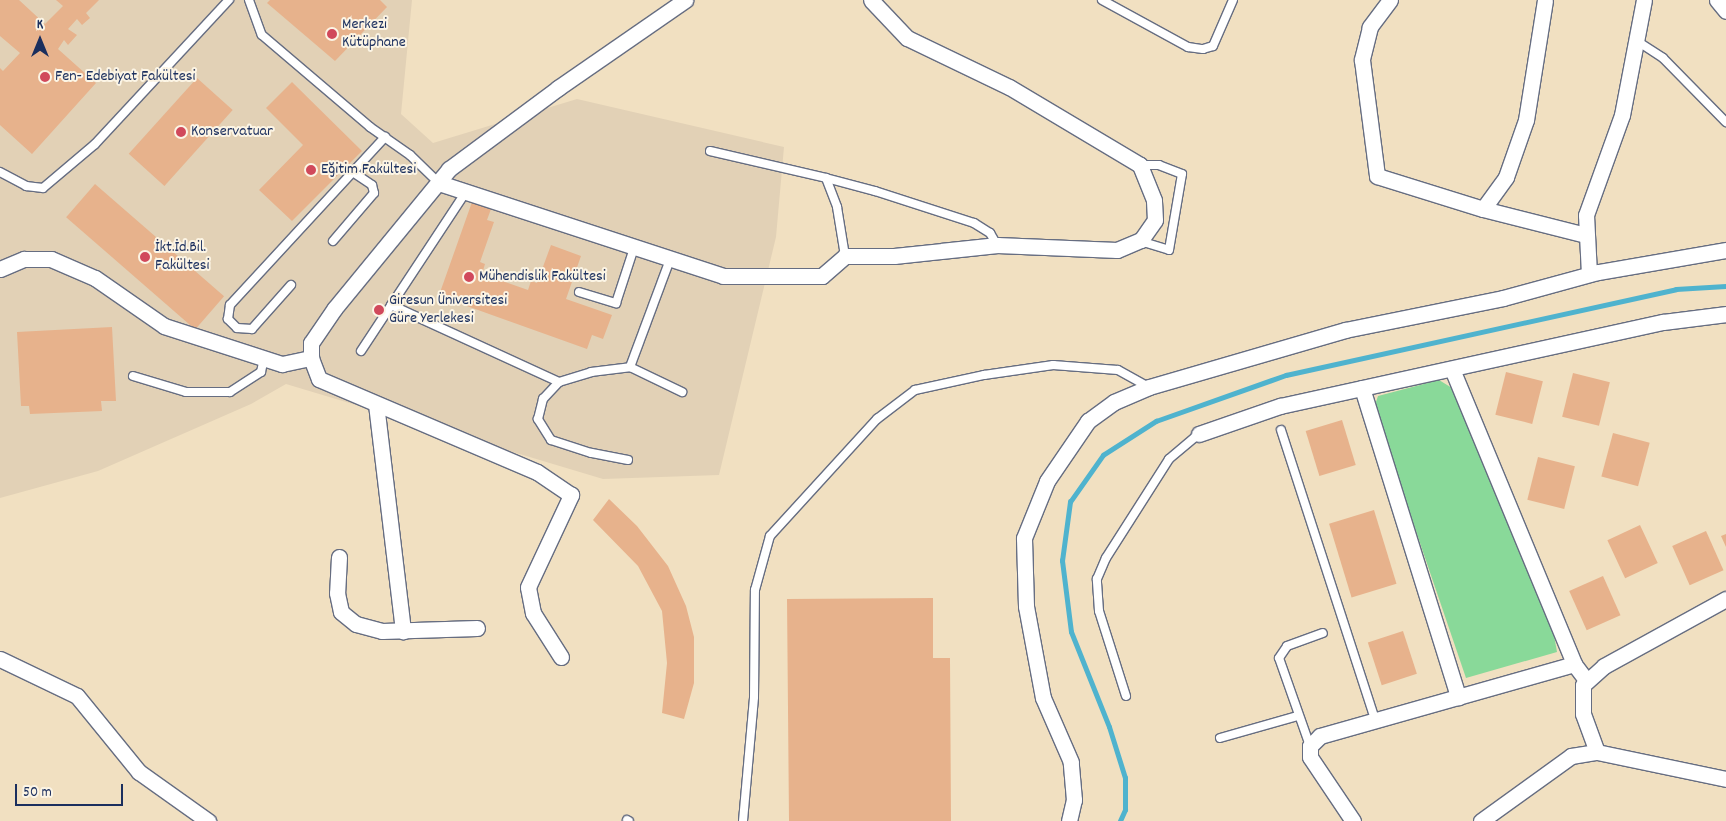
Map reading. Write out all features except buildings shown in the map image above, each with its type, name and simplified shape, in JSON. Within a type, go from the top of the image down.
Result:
[{"type":"street","points":[[561,657],[533,613],[528,587],[571,495],[537,472],[319,379],[311,358],[311,343],[335,308],[450,169],[558,88],[685,0]]},
{"type":"street","points":[[439,182],[634,248],[671,257],[723,276],[822,276],[845,256],[894,256],[997,245],[1117,250],[1140,241],[1155,220],[1154,200],[1140,165],[1009,87],[907,38],[871,0]]},
{"type":"street","points":[[1390,0],[1370,27],[1362,60],[1377,176],[1483,209],[1586,235]]},
{"type":"street","points":[[1483,209],[1506,177],[1526,120],[1545,0]]},
{"type":"street","points":[[1589,274],[1586,215],[1622,115],[1644,0]]},
{"type":"street","points":[[1717,0],[1726,11]]},
{"type":"street","points":[[1069,821],[1074,800],[1071,762],[1043,698],[1026,606],[1024,538],[1047,481],[1088,421],[1114,402],[1149,387],[1345,330],[1503,298],[1589,274],[1726,250]]},
{"type":"street","points":[[0,269],[24,260],[51,260],[95,278],[164,326],[282,364],[311,358]]},
{"type":"street","points":[[1199,434],[1280,406],[1663,322],[1726,314]]},
{"type":"street","points":[[1452,369],[1574,664],[1587,681]]},
{"type":"street","points":[[1362,388],[1458,697]]},
{"type":"street","points":[[376,404],[403,631]]},
{"type":"street","points":[[339,556],[337,593],[341,612],[356,624],[382,631],[477,628]]},
{"type":"street","points":[[1597,752],[1582,714],[1582,685],[1604,666],[1726,599]]},
{"type":"street","points":[[0,658],[77,696],[139,772],[208,821]]},
{"type":"street","points":[[1353,821],[1310,757],[1310,746],[1320,736],[1574,664]]},
{"type":"street","points":[[1481,821],[1571,756],[1597,752],[1726,779]]},
{"type":"lane","points":[[0,172],[26,186],[43,188],[95,144],[229,0]]},
{"type":"lane","points":[[249,0],[262,35],[385,137],[410,155],[439,182]]},
{"type":"lane","points":[[1102,0],[1188,47],[1203,49],[1213,46],[1233,0]]},
{"type":"lane","points":[[1636,41],[1663,58],[1726,122]]},
{"type":"lane","points":[[291,286],[252,329],[237,328],[228,319],[230,305],[385,137]]},
{"type":"lane","points":[[710,151],[875,191],[974,223],[990,233],[997,245]]},
{"type":"lane","points":[[1140,165],[1159,165],[1182,174],[1170,250],[1140,241]]},
{"type":"lane","points":[[333,241],[374,193],[372,185],[353,172]]},
{"type":"lane","points":[[826,178],[837,207],[845,256]]},
{"type":"lane","points":[[361,351],[466,192]]},
{"type":"lane","points":[[579,292],[616,303],[634,248]]},
{"type":"lane","points":[[630,367],[671,257]]},
{"type":"lane","points":[[392,305],[559,382]]},
{"type":"lane","points":[[133,376],[186,392],[230,392],[261,372],[264,358]]},
{"type":"lane","points":[[743,821],[754,697],[755,590],[770,536],[877,419],[915,390],[984,375],[1053,365],[1118,370],[1149,387]]},
{"type":"lane","points":[[628,460],[591,453],[551,440],[538,419],[543,399],[559,382],[591,372],[630,367],[682,392]]},
{"type":"lane","points":[[1281,430],[1375,720]]},
{"type":"lane","points":[[1126,696],[1099,611],[1097,579],[1106,558],[1169,459],[1199,434]]},
{"type":"lane","points":[[1310,746],[1278,658],[1287,646],[1323,634]]},
{"type":"lane","points":[[1220,738],[1298,716]]},
{"type":"shaded area","name":"Giresun Üniversitesi Güre Yerlekesi","points":[[0,0],[412,0],[401,114],[433,143],[577,99],[784,147],[776,237],[719,475],[603,479],[286,384],[251,404],[98,471],[0,498]]},
{"type":"green space","points":[[1439,380],[1452,388],[1554,635],[1557,652],[1466,678],[1374,408],[1378,396]]},
{"type":"waterway","points":[[1120,821],[1125,810],[1125,778],[1109,727],[1071,632],[1062,561],[1070,502],[1103,455],[1156,421],[1286,375],[1676,289],[1726,286]]},
{"type":"place","name":"Merkezi Kütüphane","points":[[332,34]]},
{"type":"place","name":"Fen- Edebiyat Fakültesi","points":[[45,77]]},
{"type":"place","name":"Konservatuar","points":[[181,132]]},
{"type":"place","name":"Eğitim Fakültesi","points":[[311,170]]},
{"type":"place","name":"İkt.İd.Bil. Fakültesi","points":[[145,257]]},
{"type":"place","name":"Mühendislik Fakültesi","points":[[469,277]]},
{"type":"place","name":"Giresun Üniversitesi Güre Yerlekesi","points":[[379,310]]}]
